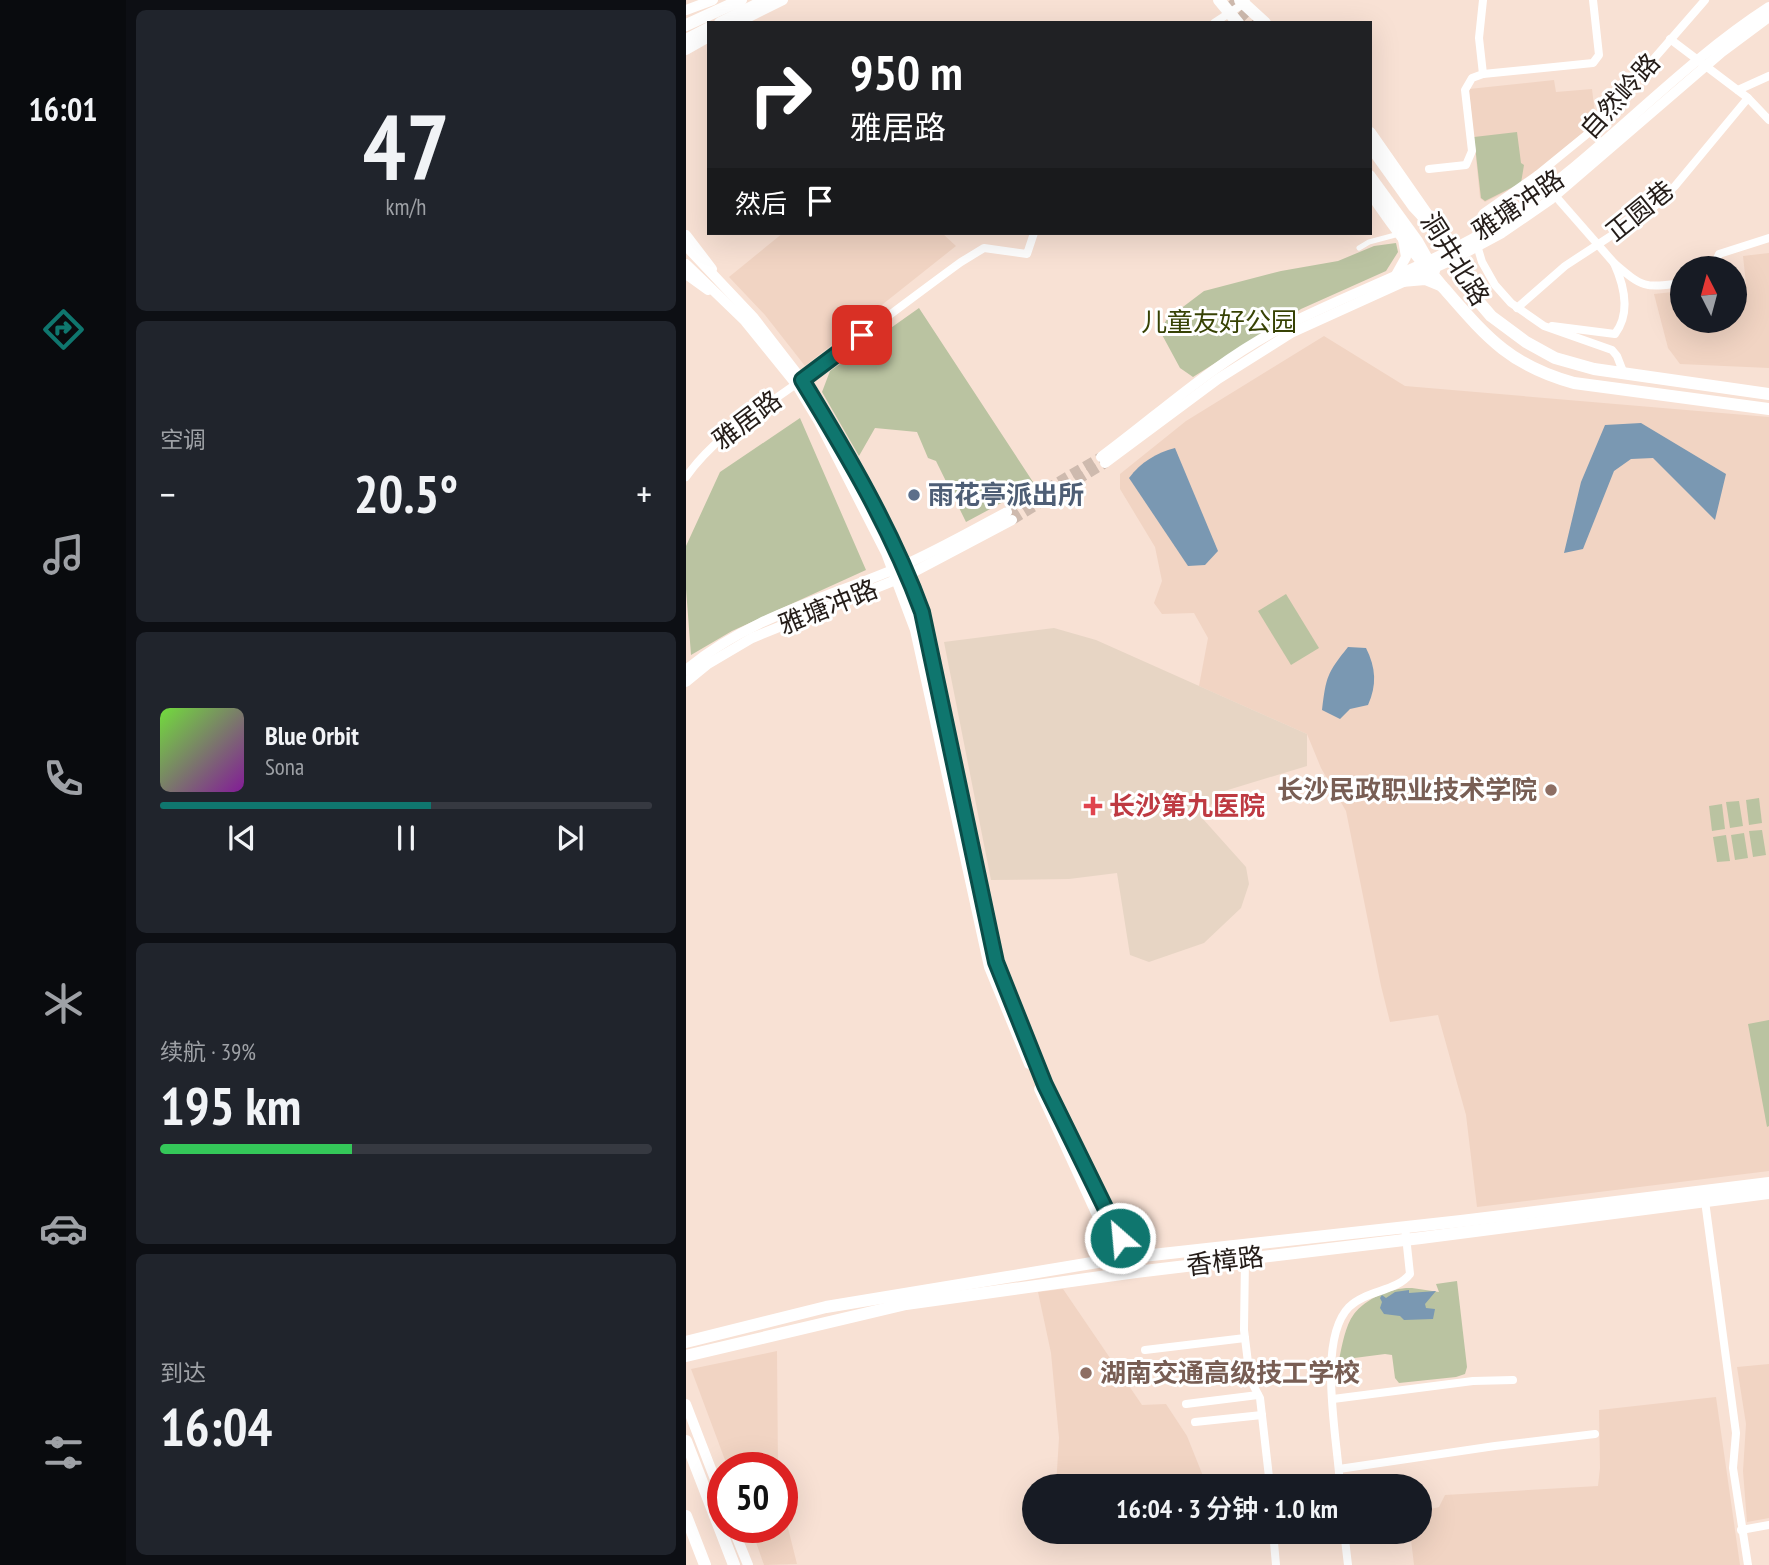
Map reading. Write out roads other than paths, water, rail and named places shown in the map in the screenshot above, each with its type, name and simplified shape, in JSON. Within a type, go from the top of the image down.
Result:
[{"type":"main road","points":[[686,10],[713,0]]},
{"type":"main road","points":[[686,25],[741,0]]},
{"type":"main road","points":[[724,21],[766,0]]},
{"type":"main road","points":[[741,21],[783,0]]},
{"type":"main road","points":[[1219,0],[1234,18]]},
{"type":"main road","points":[[1244,1],[1263,21]]},
{"type":"main road","points":[[686,40],[707,29]]},
{"type":"main road","points":[[686,50],[707,38]]},
{"type":"main road","name":"洞井北路","points":[[1372,136],[1438,234],[1479,302],[1491,316],[1517,336],[1555,358],[1624,374],[1766,393]]},
{"type":"main road","points":[[1372,150],[1413,207],[1438,234]]},
{"type":"main road","points":[[1372,178],[1418,241],[1428,265]]},
{"type":"main road","name":"洞井北路","points":[[1372,194],[1401,235],[1470,320],[1494,344],[1515,359],[1553,377],[1595,387],[1769,409]]},
{"type":"main road","points":[[1401,235],[1406,257],[1399,278],[1424,280],[1444,288]]},
{"type":"main road","points":[[686,246],[725,295]]},
{"type":"main road","points":[[686,264],[725,295],[772,339],[863,486],[907,570],[922,612],[996,962],[1045,1085],[1130,1257],[1130,1273]]},
{"type":"main road","points":[[799,382],[859,497],[895,575],[915,630],[989,967],[1038,1086],[1116,1259],[1130,1273]]},
{"type":"main road","name":"香樟路","points":[[686,1356],[906,1304],[1769,1183]]},
{"type":"main road","name":"香樟路","points":[[686,1342],[826,1307],[1130,1257],[1406,1233],[1769,1193]]},
{"type":"main road","points":[[686,1441],[734,1565]]},
{"type":"main road","points":[[686,1516],[705,1565]]},
{"type":"street","points":[[1483,0],[1479,38],[1483,74]]},
{"type":"street","points":[[1429,169],[1466,165],[1472,151],[1465,90],[1472,78],[1483,74],[1593,63],[1599,55],[1592,0]]},
{"type":"street","name":"自然岭路","points":[[1624,374],[1612,350],[1544,326],[1495,285],[1477,246],[1477,226],[1483,213],[1537,176],[1591,131],[1705,0]]},
{"type":"street","points":[[1234,18],[1244,1]]},
{"type":"street","name":"雅塘冲路","points":[[1103,460],[1254,355],[1291,333],[1399,278],[1502,233],[1769,7]]},
{"type":"street","name":"雅塘冲路","points":[[1702,63],[1769,17]]},
{"type":"street","points":[[1670,39],[1748,98],[1769,120]]},
{"type":"street","points":[[1738,90],[1769,75]]},
{"type":"street","name":"正圆巷","points":[[1519,306],[1565,266],[1652,209],[1675,187],[1748,98]]},
{"type":"street","points":[[1537,176],[1614,263],[1634,281],[1653,287],[1670,285]]},
{"type":"street","name":"雅塘冲路","points":[[1450,255],[1477,235],[1551,192]]},
{"type":"street","points":[[686,235],[725,295]]},
{"type":"street","name":"雅居路","points":[[686,477],[716,441],[961,262],[984,248],[1027,254],[1033,235]]},
{"type":"street","points":[[1359,248],[1369,242],[1401,235]]},
{"type":"street","points":[[1718,256],[1769,238]]},
{"type":"street","points":[[1519,306],[1546,325],[1615,334],[1622,325],[1624,307],[1622,282],[1614,263]]},
{"type":"street","points":[[686,274],[725,295]]},
{"type":"street","name":"雅塘冲路","points":[[686,682],[708,664],[752,638],[907,570],[1009,516]]},
{"type":"street","name":"雅塘冲路","points":[[686,670],[706,653],[745,629],[895,575]]},
{"type":"street","points":[[1705,1201],[1736,1433],[1733,1468],[1748,1565]]},
{"type":"street","points":[[1339,1474],[1330,1366],[1341,1320],[1348,1308],[1357,1301],[1407,1278],[1410,1274],[1406,1233]]},
{"type":"street","points":[[1245,1258],[1245,1338],[1250,1379],[1258,1395],[1262,1415],[1268,1474]]},
{"type":"street","points":[[1145,1350],[1245,1338]]},
{"type":"street","points":[[1333,1399],[1474,1381],[1513,1380]]},
{"type":"street","points":[[1186,1404],[1258,1395]]},
{"type":"street","points":[[686,1404],[707,1458]]},
{"type":"street","points":[[1195,1422],[1262,1415]]},
{"type":"street","points":[[1339,1469],[1595,1434]]},
{"type":"street","points":[[1741,1530],[1769,1525]]},
{"type":"street","points":[[739,1543],[748,1565]]},
{"type":"street","points":[[1274,1544],[1276,1565]]},
{"type":"street","points":[[1345,1544],[1348,1565]]},
{"type":"water","points":[[1641,423],[1726,474],[1715,520],[1653,458],[1631,459],[1614,471],[1583,549],[1564,553],[1581,482],[1605,425]]},
{"type":"water","points":[[1175,448],[1218,551],[1205,565],[1188,566],[1129,478],[1149,459]]},
{"type":"water","points":[[1348,647],[1366,648],[1372,663],[1374,683],[1368,705],[1350,709],[1340,719],[1322,710],[1329,676]]},
{"type":"water","points":[[1409,1290],[1409,1293],[1436,1291],[1425,1304],[1426,1308],[1435,1309],[1433,1319],[1404,1320],[1400,1316],[1384,1314],[1380,1308],[1382,1295],[1386,1298],[1395,1292]]},
{"type":"tunnel","points":[[1230,0],[1251,21]]},
{"type":"tunnel","points":[[1007,512],[1101,457]]},
{"type":"tunnel","points":[[1012,520],[1105,463]]},
{"type":"place","name":"雨花亭派出所","points":[[914,495]]},
{"type":"place","name":"长沙民政职业技术学院","points":[[1551,790]]},
{"type":"place","name":"长沙第九医院","points":[[1093,806]]},
{"type":"place","name":"湖南交通高级技工学校","points":[[1086,1373]]},
{"type":"park label","name":"儿童友好公园","points":[[1219,322]]}]
